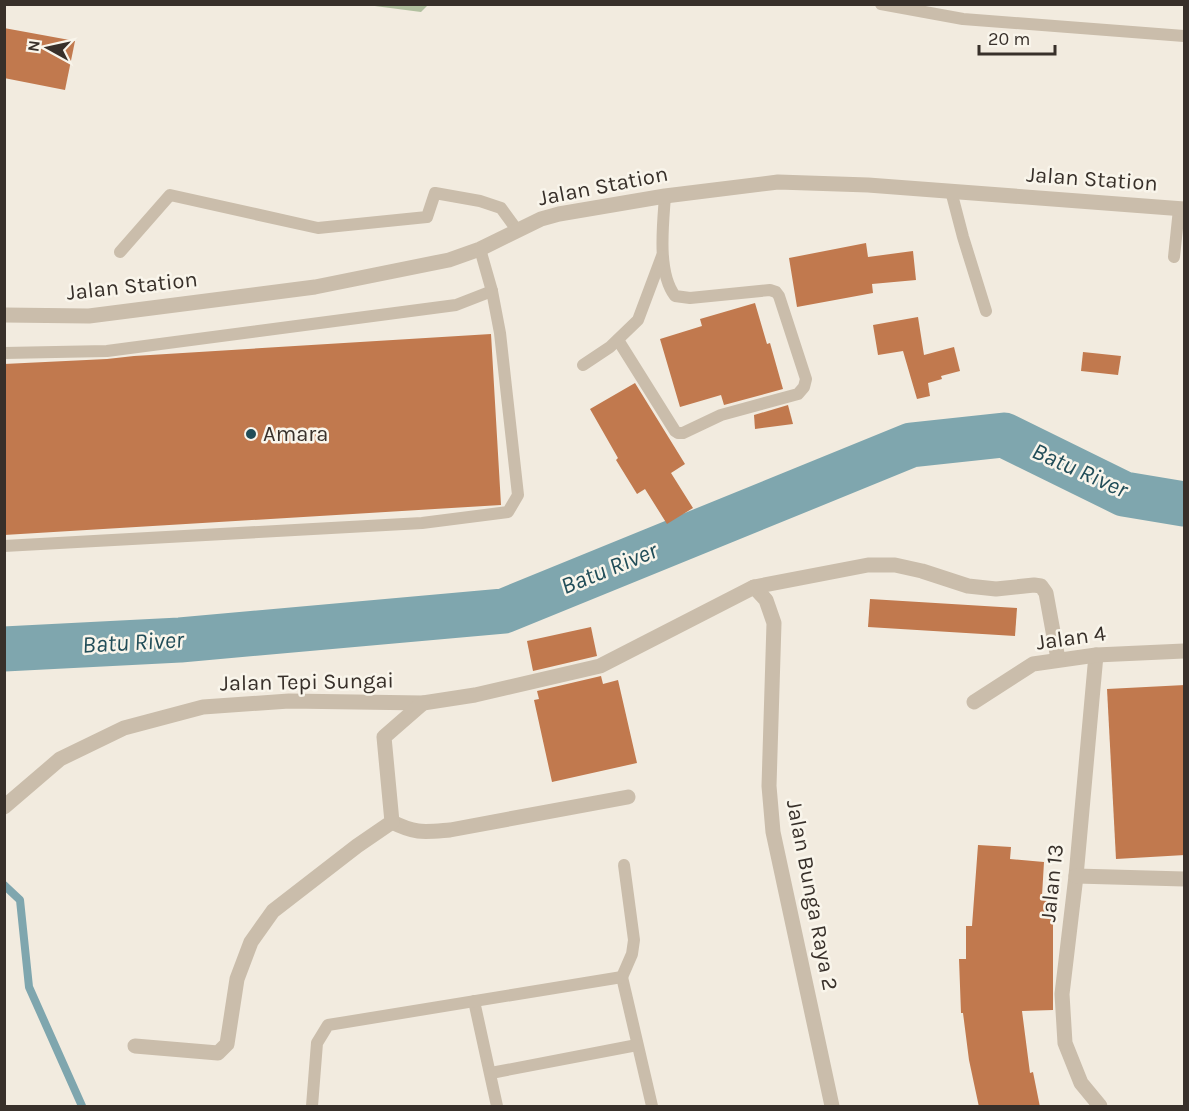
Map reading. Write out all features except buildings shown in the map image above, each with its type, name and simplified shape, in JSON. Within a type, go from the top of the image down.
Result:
[{"type":"street","name":"Jalan Station","points":[[4,315],[89,316],[315,287],[449,260],[480,249],[541,219],[559,214],[665,196],[778,182],[868,185],[1182,209]]},
{"type":"street","name":"Jalan Tepi Sungai","points":[[4,807],[60,759],[124,728],[204,707],[289,701],[423,703],[475,694],[600,666],[754,587],[868,565],[895,565],[968,586],[996,589],[1041,586],[1046,593],[1058,659]]},
{"type":"street","name":"Jalan Bunga Raya 2","points":[[754,587],[766,600],[774,623],[769,786],[773,832],[832,1107]]},
{"type":"street","name":"Jalan 4","points":[[974,702],[1033,664],[1096,655],[1185,651]]},
{"type":"street","name":"Jalan 13","points":[[1096,655],[1076,876],[1062,994],[1065,1043],[1081,1083],[1100,1107]]},
{"type":"street","name":"Jalan Tepi Sungai","points":[[392,822],[384,737],[423,703]]},
{"type":"street","points":[[135,1046],[218,1053],[227,1044],[237,979],[251,942],[273,911],[392,822],[408,830],[423,832],[450,830],[628,797]]},
{"type":"street","points":[[1076,876],[1185,879]]},
{"type":"lane","points":[[881,4],[963,20],[1185,36]]},
{"type":"lane","points":[[951,191],[986,310]]},
{"type":"lane","points":[[120,252],[170,195],[318,228],[427,218],[435,193],[480,201],[501,208],[518,230]]},
{"type":"lane","points":[[618,340],[678,434],[720,415],[798,394],[804,387],[806,379],[776,292],[770,290],[690,298],[675,296],[669,289],[662,255],[665,196]]},
{"type":"lane","points":[[1174,257],[1182,209]]},
{"type":"lane","points":[[4,546],[422,523],[507,512],[518,495],[500,333],[492,291],[480,249]]},
{"type":"lane","points":[[583,365],[610,347],[638,320],[662,255]]},
{"type":"lane","points":[[4,353],[107,351],[456,305],[492,291]]},
{"type":"lane","points":[[624,865],[634,940],[632,954],[621,977],[651,1107]]},
{"type":"lane","points":[[312,1107],[317,1043],[328,1025],[621,977]]},
{"type":"lane","points":[[474,1001],[497,1107]]},
{"type":"lane","points":[[491,1073],[637,1045]]},
{"type":"green space","points":[[428,4],[421,12],[367,5]]},
{"type":"waterway","name":"Batu River","points":[[4,649],[180,640],[504,611],[911,445],[1004,435],[1124,494],[1184,504]]},
{"type":"waterway","points":[[4,885],[20,900],[29,987],[82,1106]]},
{"type":"place","name":"Amara","points":[[251,434]]}]
